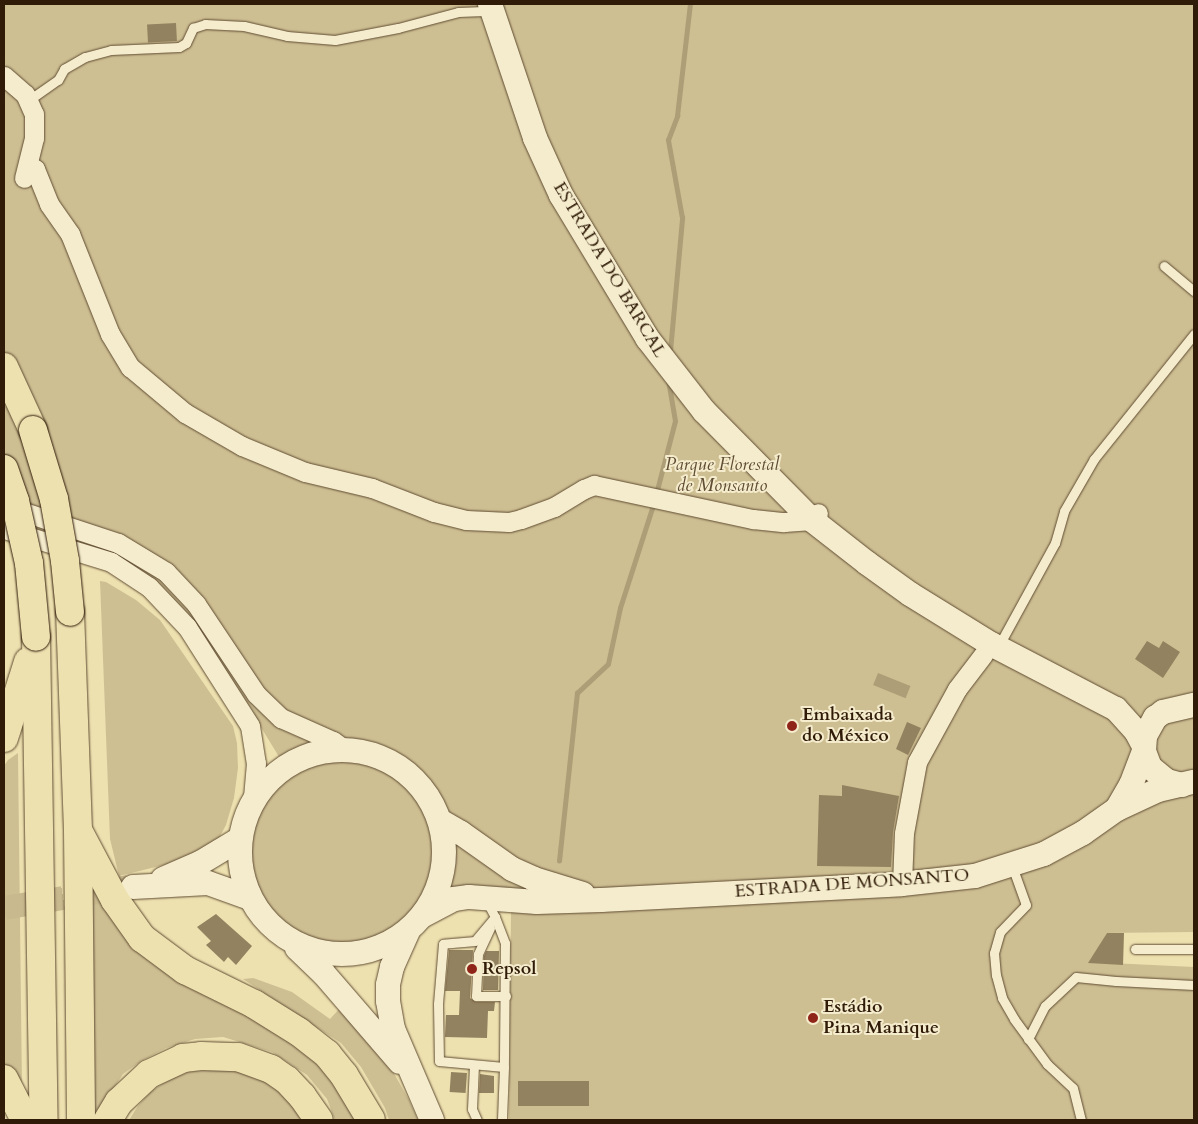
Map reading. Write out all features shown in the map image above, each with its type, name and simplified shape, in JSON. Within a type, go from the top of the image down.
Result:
[{"type":"highway","points":[[4,367],[33,430],[54,499],[65,561],[70,612],[78,830],[81,1120]]},
{"type":"highway","points":[[4,469],[15,501],[29,563],[36,637],[44,1120]]},
{"type":"highway","points":[[4,738],[36,637]]},
{"type":"highway","points":[[78,830],[115,900],[142,938],[185,970],[254,1004],[299,1032],[327,1054],[344,1075],[371,1120]]},
{"type":"highway","points":[[108,1120],[120,1102],[149,1074],[183,1058],[201,1056],[238,1057],[271,1069],[287,1080],[319,1120]]},
{"type":"highway","points":[[4,1079],[25,1120]]},
{"type":"street","name":"ESTRADA DO BARCAL","points":[[491,7],[535,138],[562,195],[622,299],[648,339],[704,411],[816,516],[910,594],[991,651],[1116,709]]},
{"type":"street","points":[[4,76],[29,100],[35,125],[26,171],[35,169],[49,204],[70,234],[110,334],[130,367],[186,413],[242,446],[304,472],[372,488],[434,512],[466,520],[509,522],[522,519],[554,507],[584,488],[594,485],[754,519],[784,522],[816,516]]},
{"type":"street","points":[[4,505],[118,543],[166,572],[196,604],[256,694],[281,718],[333,740],[344,749]]},
{"type":"street","points":[[4,529],[111,562],[149,587],[187,627],[250,726],[256,763],[253,801]]},
{"type":"street","points":[[902,884],[904,833],[917,762],[935,725],[956,689],[991,651]]},
{"type":"street","points":[[1116,709],[1140,712],[1186,708]]},
{"type":"street","name":"ESTRADA DE MONSANTO","points":[[1117,809],[1131,785],[1144,748],[1145,736],[1152,722],[1163,712],[1186,708]]},
{"type":"street","points":[[1116,709],[1136,731],[1144,748]]},
{"type":"street","name":"ESTRADA DE MONSANTO","points":[[1144,748],[1146,759],[1155,773],[1167,781],[1190,783]]},
{"type":"street","points":[[412,1076],[324,974],[265,918],[250,898],[243,879],[240,839],[245,819],[253,801],[264,786],[292,762],[326,750],[344,749],[380,756],[403,770],[423,789],[440,821],[444,841],[444,861],[433,899],[415,923],[392,967],[388,985],[388,1001],[393,1029],[432,1120]]},
{"type":"street","name":"ESTRADA DE MONSANTO","points":[[288,940],[314,951],[334,955],[374,950],[392,942],[415,923],[454,899],[490,907],[506,901],[601,900],[902,884],[975,876],[1044,854],[1083,833],[1117,809],[1158,790],[1190,783]]},
{"type":"street","name":"ESTRADA DE MONSANTO","points":[[440,821],[461,833],[512,869],[534,879],[601,900]]},
{"type":"street","points":[[240,839],[200,863],[142,886],[208,883],[250,898]]},
{"type":"lane","points":[[29,100],[58,80],[64,69],[84,57],[111,50],[179,47],[186,43],[194,28],[206,24],[244,26],[287,36],[335,40],[398,28],[458,12],[491,7]]},
{"type":"lane","points":[[1164,266],[1194,291]]},
{"type":"lane","points":[[991,651],[1055,542],[1064,511],[1094,459],[1194,334]]},
{"type":"lane","points":[[1011,866],[1026,905],[1000,932],[994,953],[996,976],[1002,998],[1028,1039],[1048,1064],[1073,1088],[1081,1120]]},
{"type":"lane","points":[[490,907],[505,943],[506,996],[502,1120]]},
{"type":"lane","points":[[490,907],[478,954],[476,996],[506,996]]},
{"type":"lane","points":[[490,907],[475,942],[443,944],[438,1004],[439,1061],[504,1067]]},
{"type":"lane","points":[[1135,949],[1194,949]]},
{"type":"lane","points":[[1028,1039],[1045,1006],[1076,977],[1116,982],[1194,985]]},
{"type":"lane","points":[[474,1065],[472,1109],[477,1120]]},
{"type":"green space","name":"Parque Florestal de Monsanto","points":[[4,4],[1194,4],[1194,932],[1107,933],[1090,962],[1194,967],[1194,1120],[509,1120],[511,909],[472,894],[379,953],[365,959],[346,962],[325,959],[309,950],[268,918],[247,886],[242,867],[242,848],[253,807],[262,789],[284,765],[237,688],[210,648],[94,549],[4,520]]},
{"type":"green space","points":[[100,581],[106,582],[136,600],[160,620],[233,726],[237,743],[238,768],[234,798],[226,825],[218,840],[184,860],[119,876],[110,839]]},
{"type":"green space","points":[[18,753],[22,1087],[14,1081],[4,1064],[4,766],[8,760]]},
{"type":"green space","points":[[94,884],[127,940],[146,958],[257,1018],[306,1052],[327,1073],[359,1120],[335,1120],[327,1099],[307,1075],[272,1052],[223,1037],[195,1039],[166,1048],[141,1061],[123,1074],[101,1107],[95,1111],[92,888]]},
{"type":"green space","points":[[253,978],[292,992],[330,1019],[341,1007],[388,1063],[418,1120],[389,1120],[385,1108],[361,1067],[341,1043],[243,979]]},
{"type":"green space","points":[[211,1069],[233,1070],[255,1076],[277,1089],[295,1107],[302,1120],[129,1120],[150,1092],[168,1080],[188,1072]]},
{"type":"shaded area","points":[[878,673],[910,686],[906,698],[873,685]]},
{"type":"building","points":[[176,23],[177,41],[148,42],[147,25]]},
{"type":"building","points":[[1147,641],[1159,648],[1163,641],[1180,652],[1163,678],[1135,659]]},
{"type":"building","points":[[907,722],[921,728],[908,755],[896,749]]},
{"type":"building","points":[[842,785],[899,796],[893,832],[891,867],[817,866],[819,795],[842,796]]},
{"type":"building","points":[[216,914],[252,946],[236,965],[228,957],[224,962],[206,945],[211,941],[197,927]]},
{"type":"building","points":[[1107,933],[1124,933],[1123,965],[1088,963]]},
{"type":"building","points":[[449,950],[473,950],[470,998],[476,1002],[495,1002],[494,1011],[488,1011],[487,1038],[445,1037],[446,1015],[459,1015],[460,991],[445,991]]},
{"type":"building","points":[[486,951],[499,951],[498,990],[483,990],[484,956]]},
{"type":"building","points":[[451,1072],[467,1073],[466,1093],[450,1092]]},
{"type":"building","points":[[480,1074],[494,1076],[494,1093],[479,1093]]},
{"type":"building","points":[[518,1081],[589,1081],[589,1106],[518,1106]]},
{"type":"waterway","points":[[670,351],[682,218],[668,140],[677,116],[690,4]]},
{"type":"waterway","points":[[656,494],[675,421],[668,380]]},
{"type":"waterway","points":[[559,861],[577,693],[608,664],[620,608],[653,505]]},
{"type":"tunnel","points":[[4,908],[128,887]]},
{"type":"place","name":"Embaixada do México","points":[[792,726]]},
{"type":"place","name":"Repsol","points":[[472,969]]},
{"type":"place","name":"Estádio Pina Manique","points":[[813,1018]]}]
